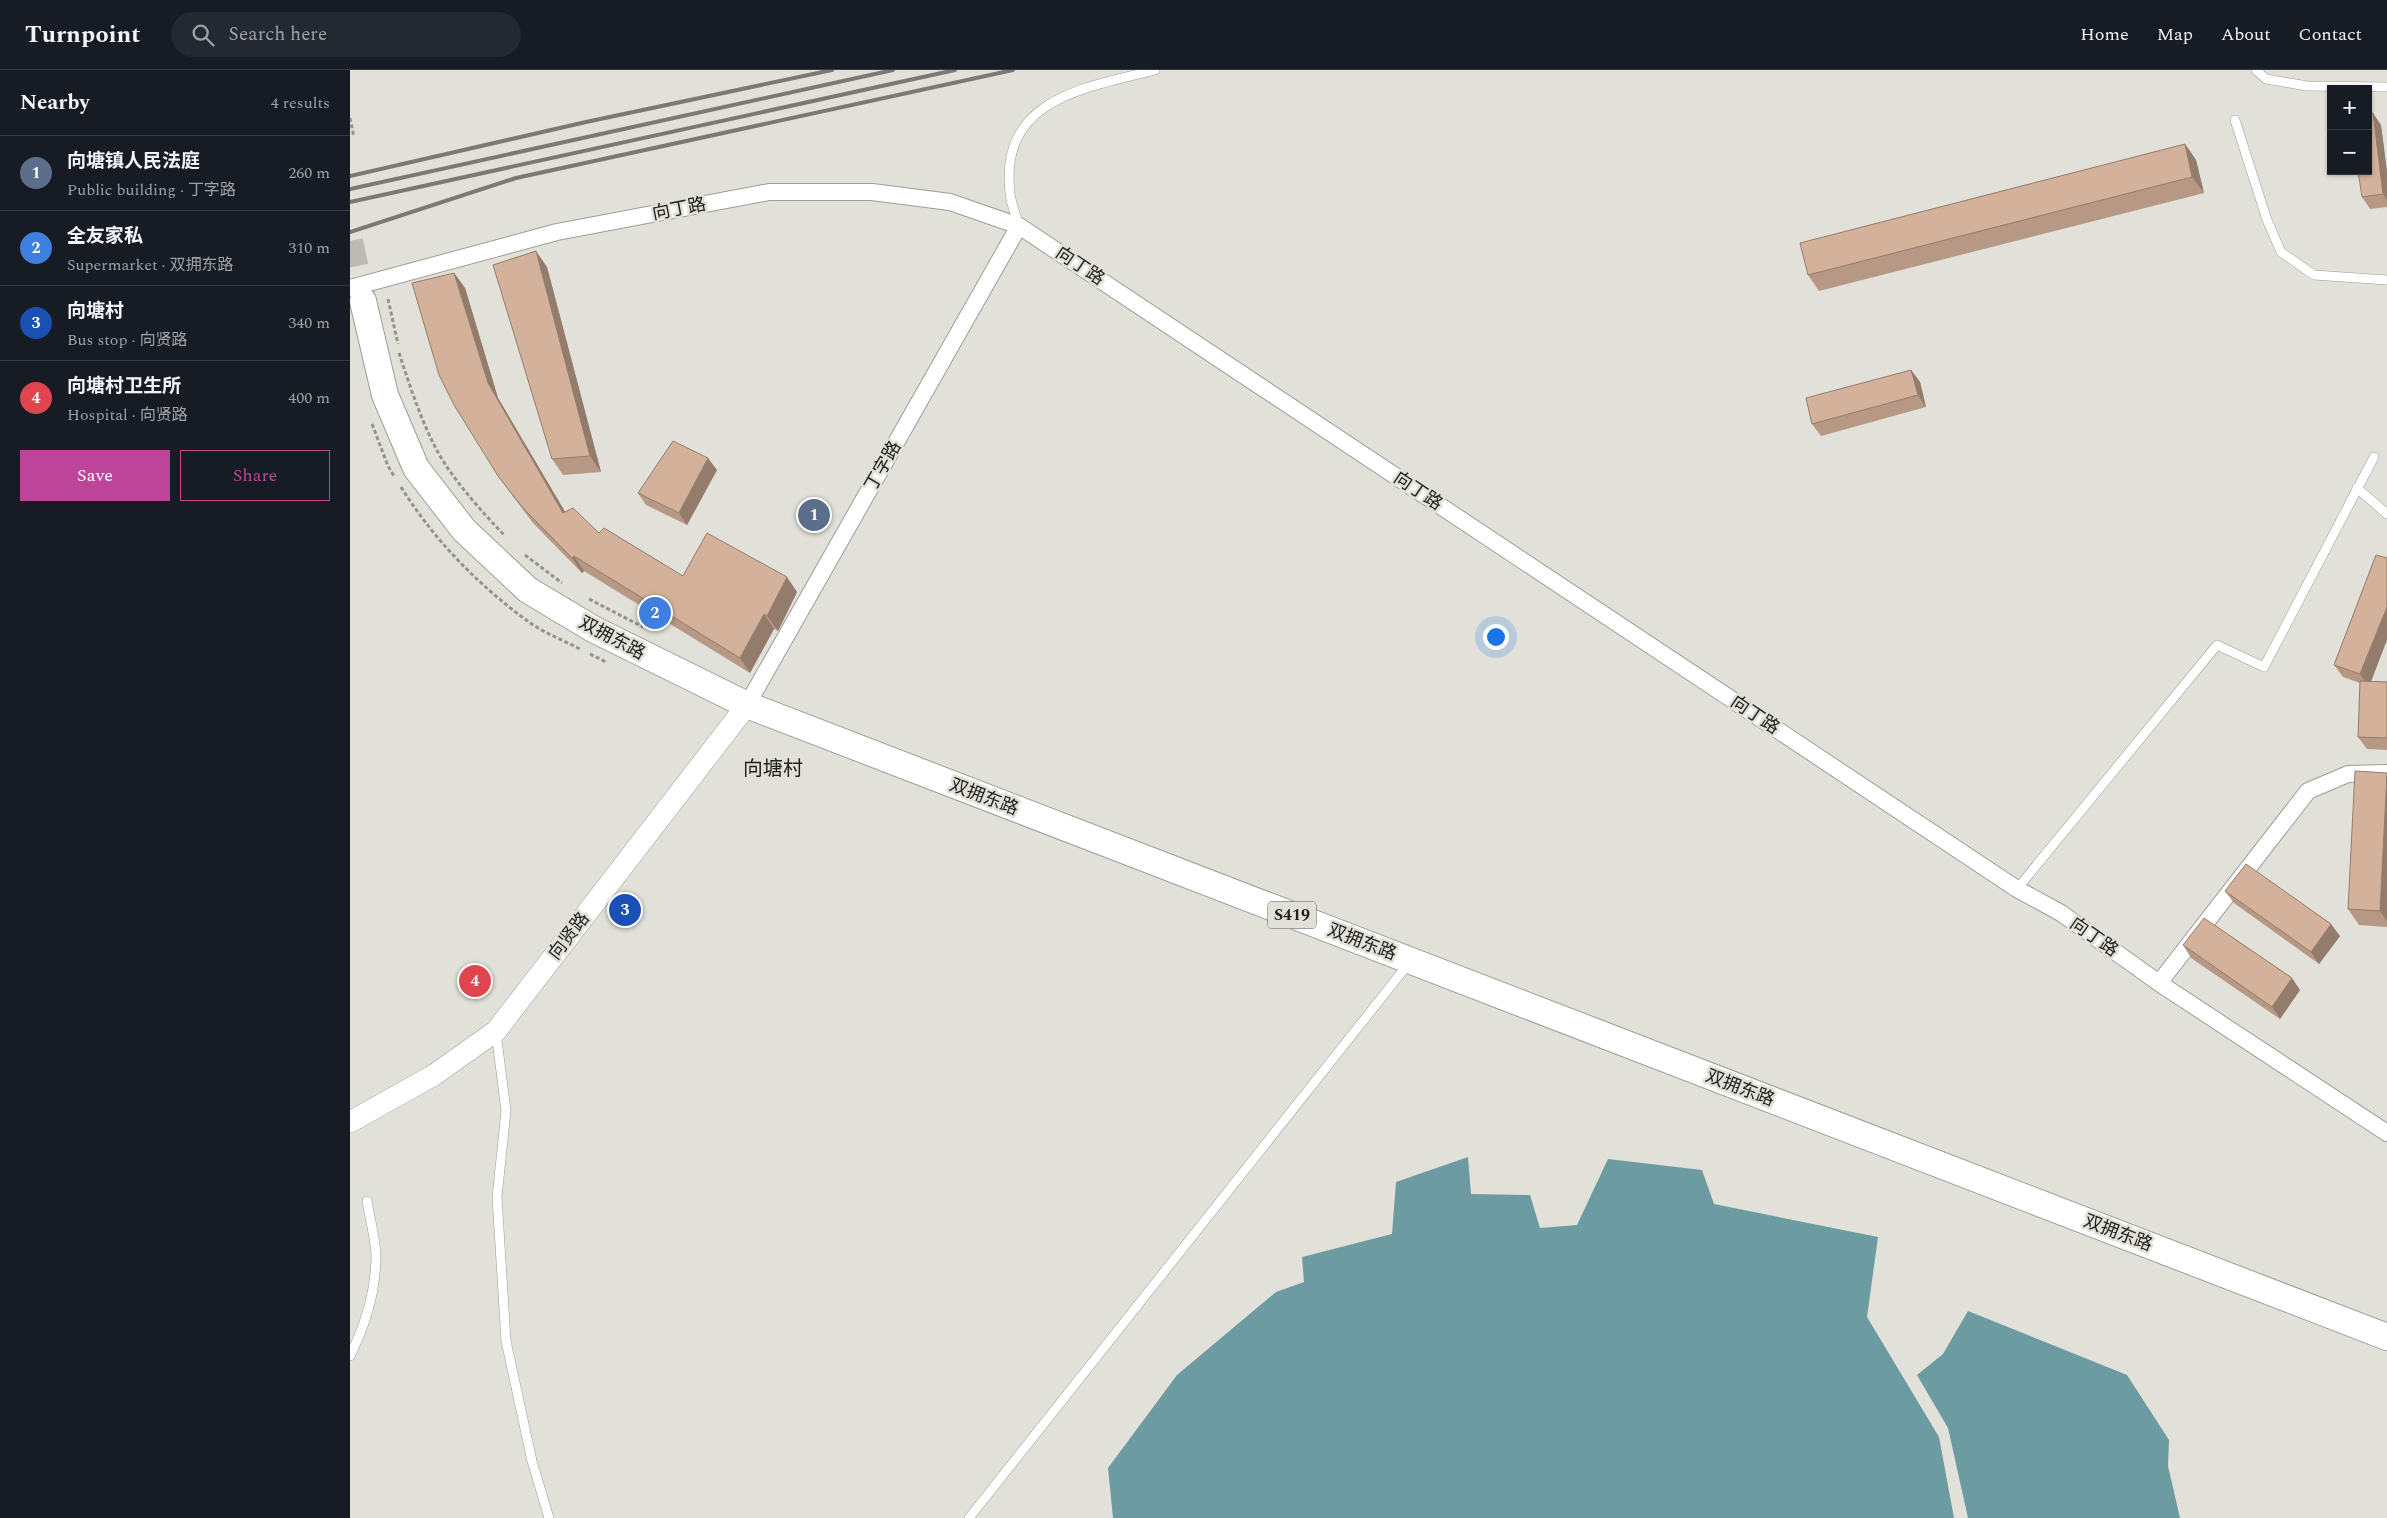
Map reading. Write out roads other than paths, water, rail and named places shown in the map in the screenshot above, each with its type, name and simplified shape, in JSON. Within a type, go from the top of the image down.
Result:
[{"type":"main road","name":"双拥东路","points":[[367,296],[385,395],[416,468],[464,530],[528,590],[592,629],[747,705],[2387,1337]]},
{"type":"street","name":"向丁路","points":[[367,296],[556,232],[769,192],[872,192],[950,202],[1020,226],[2017,889],[2061,914],[2159,983],[2387,1133]]},
{"type":"street","name":"丁字路","points":[[747,705],[1020,226]]},
{"type":"street","name":"向贤路","points":[[350,1122],[434,1075],[496,1031],[747,705]]},
{"type":"street","points":[[2159,983],[2308,791],[2348,774],[2387,773]]},
{"type":"lane","points":[[1020,226],[1010,194],[1010,162],[1014,142],[1024,125],[1049,102],[1081,90],[1155,70]]},
{"type":"lane","points":[[2256,70],[2266,79],[2307,86],[2387,87]]},
{"type":"lane","points":[[2235,120],[2268,220],[2281,252],[2314,275],[2387,280]]},
{"type":"lane","points":[[2017,889],[2217,645],[2264,666],[2374,457]]},
{"type":"lane","points":[[2357,488],[2387,514]]},
{"type":"lane","points":[[969,1518],[1411,961]]},
{"type":"lane","points":[[496,1031],[506,1112],[497,1197],[506,1341],[532,1461],[549,1518]]},
{"type":"lane","points":[[350,1356],[363,1329],[373,1292],[376,1254],[367,1201]]},
{"type":"water","points":[[1468,1157],[1471,1194],[1530,1195],[1540,1228],[1577,1225],[1608,1159],[1702,1170],[1714,1204],[1878,1237],[1867,1317],[1939,1437],[1954,1518],[1113,1518],[1108,1468],[1177,1375],[1276,1292],[1304,1282],[1302,1257],[1392,1234],[1396,1182]]},
{"type":"water","points":[[1968,1311],[2127,1375],[2169,1440],[2168,1466],[2180,1518],[1968,1518],[1948,1428],[1917,1375],[1943,1354]]},
{"type":"tunnel","points":[[350,241],[363,301]]},
{"type":"railway","points":[[350,176],[586,122],[832,70]]},
{"type":"railway","points":[[350,189],[893,70]]},
{"type":"railway","points":[[350,202],[955,70]]},
{"type":"railway","points":[[350,232],[516,178],[1013,70]]},
{"type":"place","name":"向塘镇人民法庭","points":[[814,515]]},
{"type":"place","name":"全友家私","points":[[655,613]]},
{"type":"place","name":"向塘村","points":[[625,910]]},
{"type":"place","name":"向塘村卫生所","points":[[475,981]]},
{"type":"district","name":"向塘村","points":[[773,769]]}]
